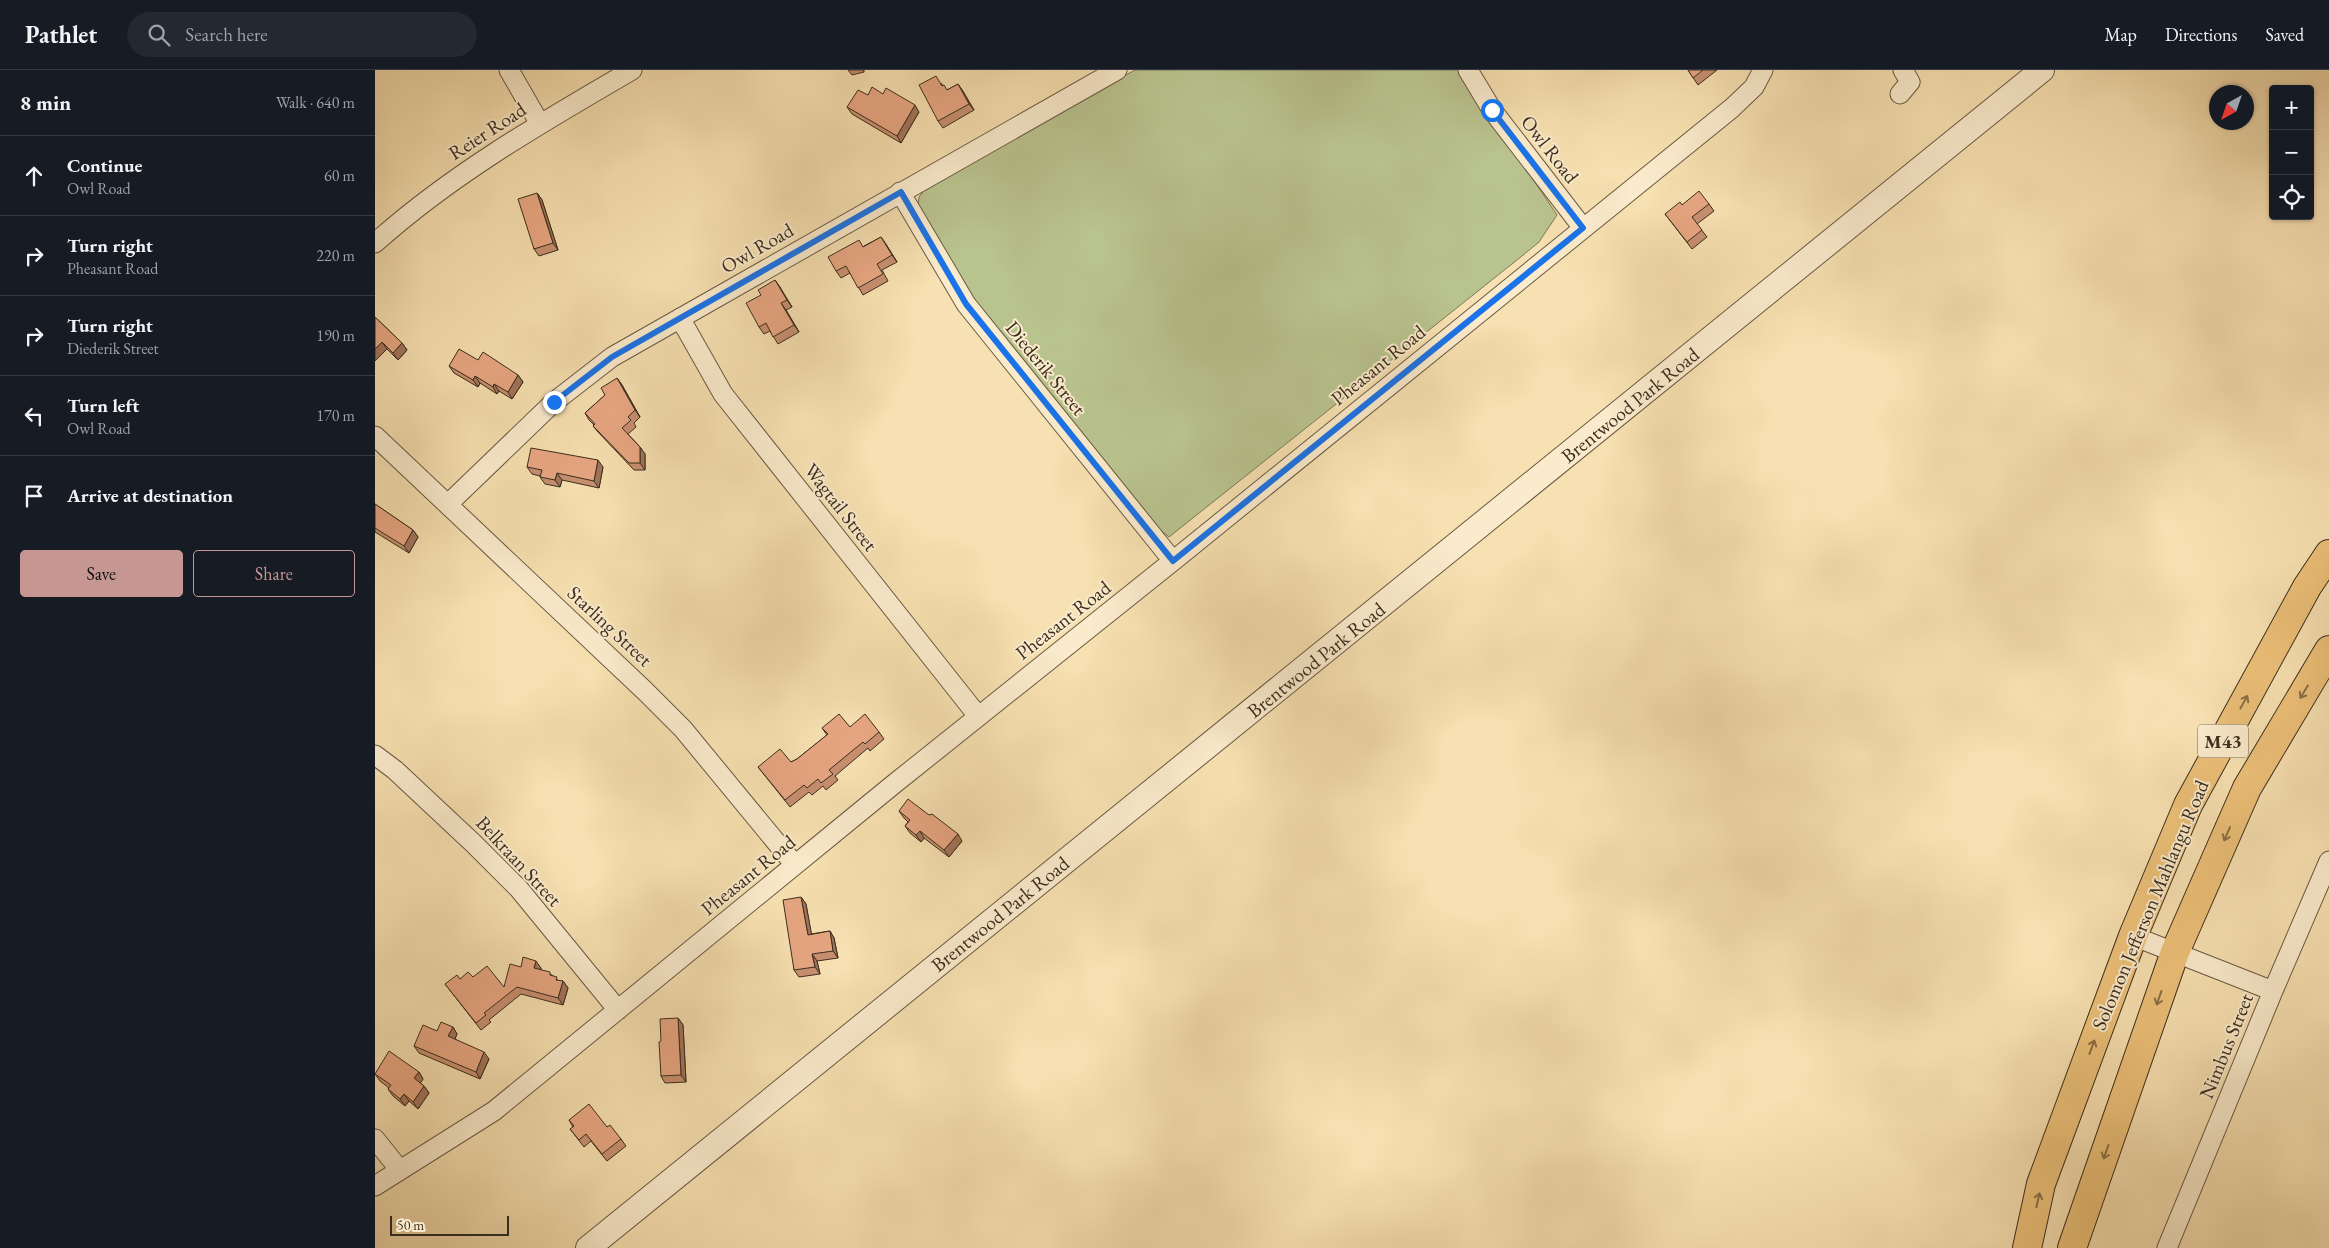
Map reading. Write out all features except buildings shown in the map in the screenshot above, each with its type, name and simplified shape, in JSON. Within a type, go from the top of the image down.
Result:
[{"type":"main road","name":"Solomon Jefferson Mahlangu Road","points":[[2027,1248],[2041,1184],[2133,936],[2187,805],[2307,587],[2329,554]]},
{"type":"main road","name":"Solomon Jefferson Mahlangu Road","points":[[2072,1248],[2175,952],[2247,788],[2329,650]]},
{"type":"street","points":[[509,70],[540,124]]},
{"type":"street","name":"Reier Road","points":[[375,243],[472,167],[540,124],[633,70]]},
{"type":"street","name":"Owl Road","points":[[448,504],[554,402],[612,357],[1117,70]]},
{"type":"street","name":"Owl Road","points":[[1468,70],[1492,110],[1583,228]]},
{"type":"street","name":"Pheasant Road","points":[[375,1186],[399,1169],[494,1112],[978,716],[1173,561],[1732,108],[1754,87],[1763,70]]},
{"type":"street","points":[[1900,94],[1910,82],[1903,70]]},
{"type":"street","name":"Brentwood Park Road","points":[[588,1248],[2042,70]]},
{"type":"street","name":"Diederik Street","points":[[901,192],[966,304],[1173,561]]},
{"type":"street","name":"Wagtail Street","points":[[680,318],[723,394],[978,716]]},
{"type":"street","name":"Starling Street","points":[[375,436],[683,729],[795,865]]},
{"type":"street","name":"Belkraan Street","points":[[375,755],[395,770],[519,889],[618,1010]]},
{"type":"street","name":"Nimbus Street","points":[[2167,1248],[2329,861]]},
{"type":"street","points":[[2133,936],[2273,991]]},
{"type":"street","points":[[375,1139],[399,1169]]},
{"type":"green space","points":[[1135,70],[1460,70],[1557,215],[1539,242],[1169,537],[1157,527],[969,297],[918,207],[919,197],[927,186]]},
{"type":"route","points":[[554,402],[612,357],[901,192],[941,264],[966,304],[1173,561],[1583,228],[1492,110]]}]
